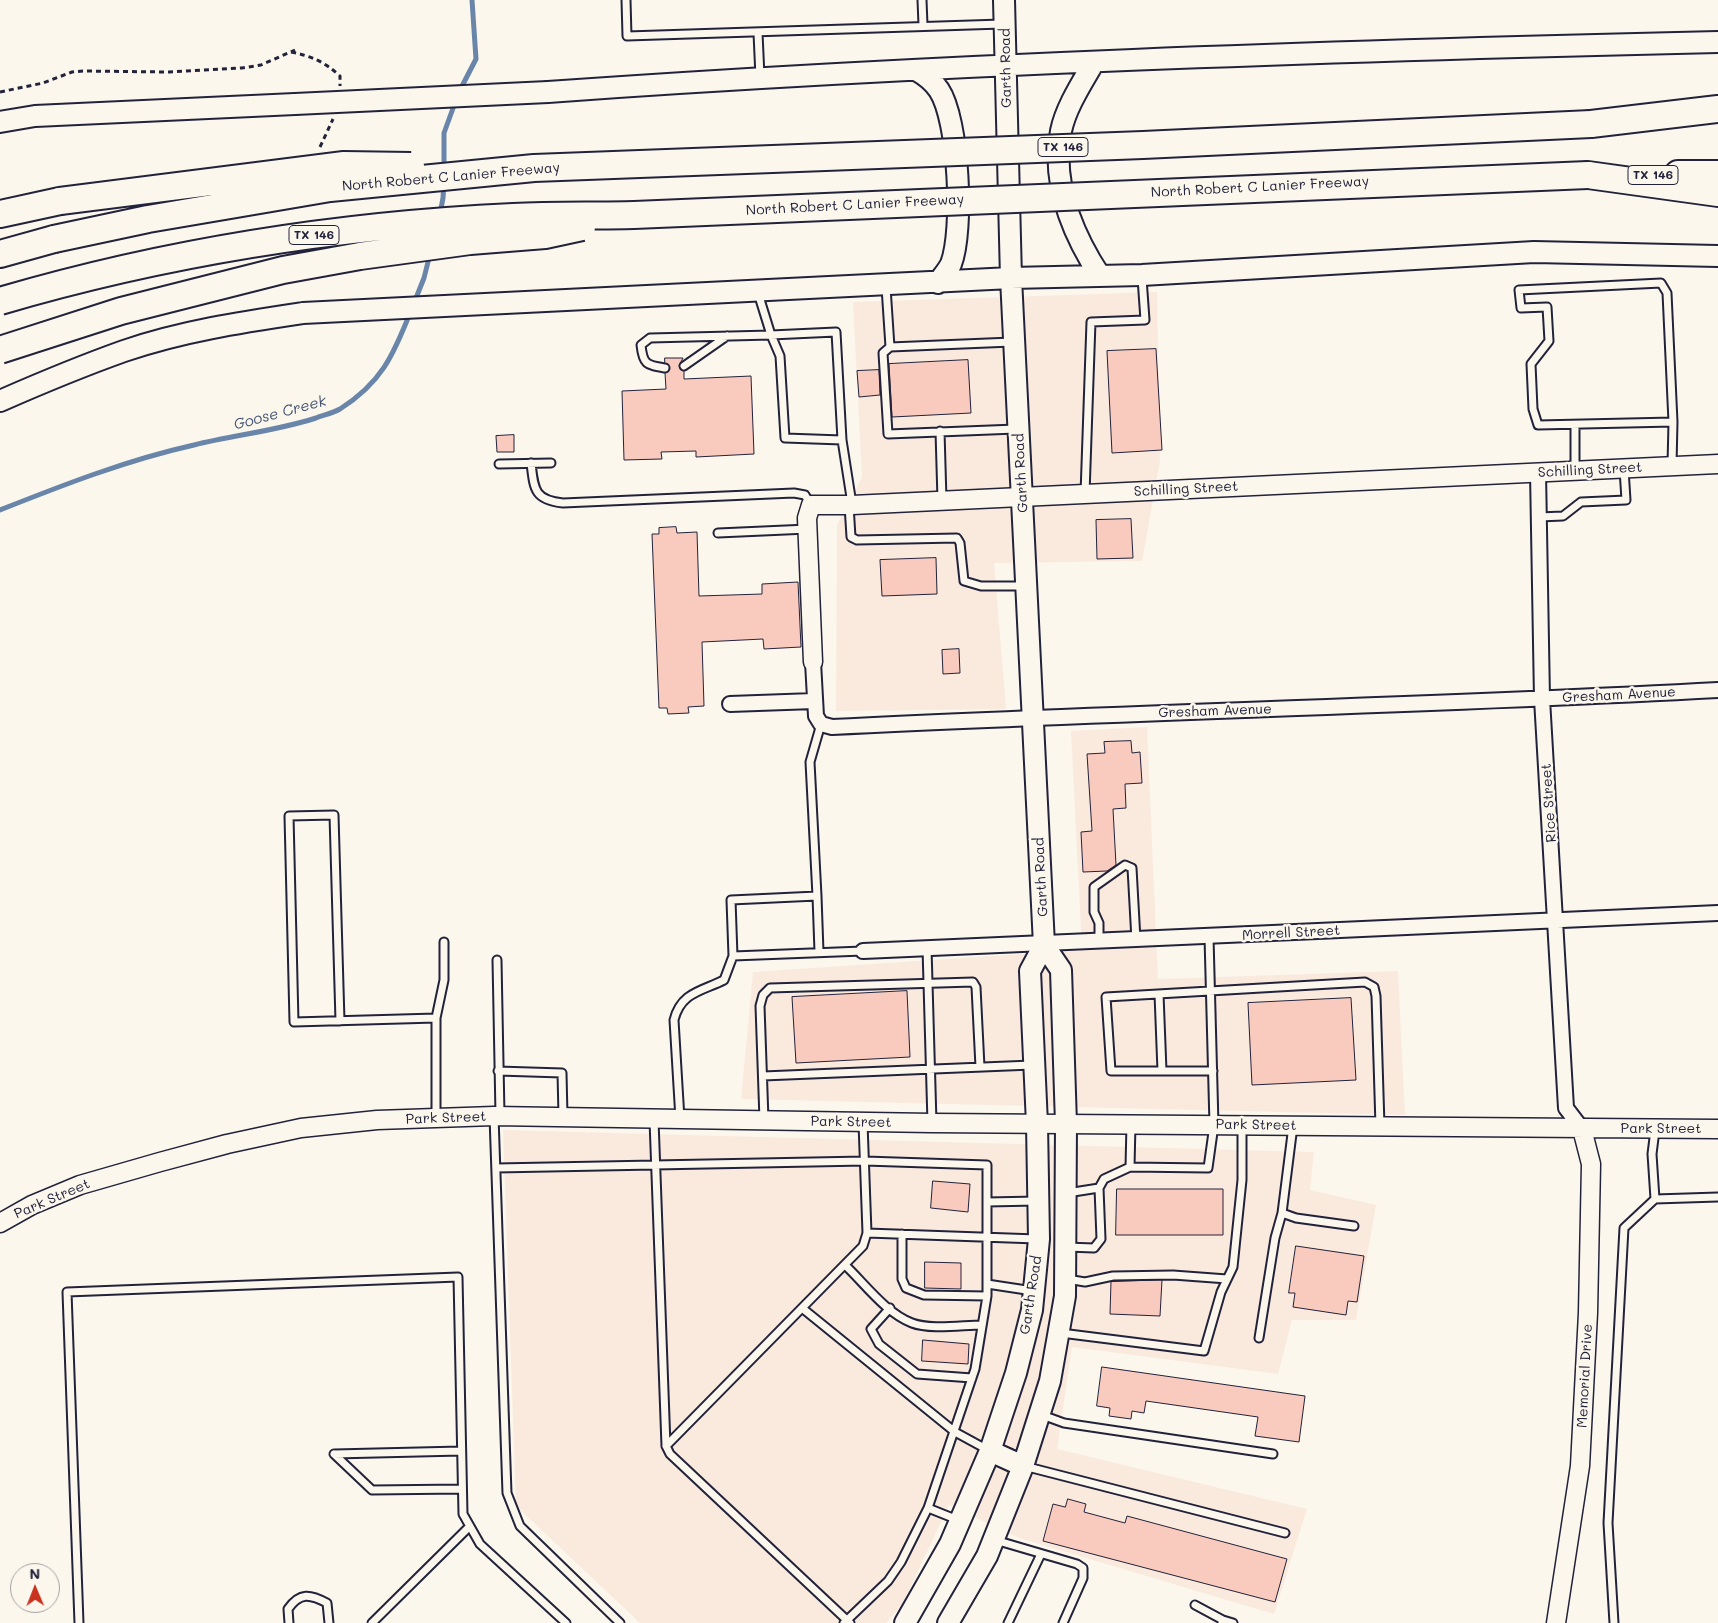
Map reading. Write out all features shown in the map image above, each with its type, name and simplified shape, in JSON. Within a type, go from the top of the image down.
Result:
[{"type":"highway","points":[[1591,124],[1718,110]]},
{"type":"highway","name":"North Robert C Lanier Freeway","points":[[0,254],[54,239],[148,219],[330,188],[534,168],[1143,145],[1591,124],[1718,124]]},
{"type":"highway","points":[[0,214],[60,201],[344,165],[534,168]]},
{"type":"highway","name":"North Robert C Lanier Freeway","points":[[0,300],[125,268],[288,238],[382,226],[514,217],[634,215],[1588,175],[1718,174]]},
{"type":"highway","points":[[1588,175],[1718,194]]},
{"type":"highway","points":[[0,350],[121,311],[283,270],[360,256],[470,240],[545,235],[634,215]]},
{"type":"main road","name":"Garth Road","points":[[905,1623],[950,1544],[990,1451],[1016,1373],[1032,1310],[1039,1239],[1035,1064],[1030,971],[1044,945],[1011,278],[1004,0]]},
{"type":"main road","points":[[0,122],[35,116],[548,92],[760,77],[1006,65],[1313,52],[1718,42]]},
{"type":"main road","points":[[1094,62],[1061,131],[1059,158],[1061,190],[1070,219],[1082,248],[1100,276]]},
{"type":"main road","points":[[916,70],[929,78],[940,91],[954,137],[958,191],[956,233],[951,264],[938,283]]},
{"type":"main road","points":[[0,401],[125,351],[198,331],[244,321],[303,313],[757,290],[886,286],[1011,278],[1142,274],[1534,252],[1718,256]]},
{"type":"main road","name":"Garth Road","points":[[948,1623],[982,1564],[1023,1466],[1050,1381],[1066,1279],[1066,1124],[1062,970],[1044,945]]},
{"type":"main road","points":[[990,1451],[1023,1466]]},
{"type":"street","name":"Schilling Street","points":[[811,505],[850,505],[1718,464]]},
{"type":"street","name":"Rice Street","points":[[1538,472],[1542,699],[1566,1108],[1582,1128]]},
{"type":"street","points":[[811,505],[807,518],[812,662],[816,716],[821,724]]},
{"type":"street","name":"Gresham Avenue","points":[[821,724],[832,727],[1033,717],[1542,699],[1718,690]]},
{"type":"street","points":[[730,704],[814,701]]},
{"type":"street","name":"Morrell Street","points":[[863,951],[1044,945],[1556,919],[1718,913]]},
{"type":"street","name":"Park Street","points":[[0,1223],[32,1206],[80,1185],[227,1144],[301,1128],[377,1120],[497,1116],[932,1123],[1718,1129]]},
{"type":"street","name":"Memorial Drive","points":[[1556,1623],[1580,1466],[1588,1313],[1591,1164],[1582,1128]]},
{"type":"lane","points":[[626,0],[627,36],[758,33],[923,25],[1005,24]]},
{"type":"lane","points":[[922,0],[923,25]]},
{"type":"lane","points":[[758,33],[760,77]]},
{"type":"lane","points":[[1085,494],[1090,322],[1146,320],[1142,274]]},
{"type":"lane","points":[[1672,466],[1673,422],[1667,293],[1661,283],[1519,290],[1521,308],[1547,307],[1549,341],[1531,364],[1533,409],[1538,424],[1575,425],[1673,422]]},
{"type":"lane","points":[[886,286],[890,347]]},
{"type":"lane","points":[[757,290],[771,335],[780,356],[785,438],[842,440]]},
{"type":"lane","points":[[665,368],[648,365],[644,360],[641,345],[650,338],[836,332],[842,440],[852,537],[857,540],[957,538],[960,543],[964,581],[980,586],[1027,586]]},
{"type":"lane","points":[[684,366],[728,336]]},
{"type":"lane","points":[[1015,342],[890,347],[883,354],[888,434],[1019,429]]},
{"type":"lane","points":[[1575,425],[1575,470]]},
{"type":"lane","points":[[940,431],[942,500]]},
{"type":"lane","points":[[530,463],[535,489],[547,501],[563,503],[794,493],[805,495],[811,505]]},
{"type":"lane","points":[[499,464],[551,463]]},
{"type":"lane","points":[[1539,516],[1563,516],[1581,502],[1626,500],[1624,468]]},
{"type":"lane","points":[[718,532],[808,529]]},
{"type":"lane","points":[[819,952],[810,762],[821,724]]},
{"type":"lane","points":[[340,1021],[334,815],[289,816],[294,1022],[340,1021],[436,1018]]},
{"type":"lane","points":[[1099,942],[1099,923],[1094,912],[1094,887],[1125,865],[1132,868],[1136,940]]},
{"type":"lane","points":[[680,1120],[674,1020],[677,1007],[684,999],[724,980],[733,956],[731,900],[817,896]]},
{"type":"lane","points":[[1066,1246],[1094,1248],[1101,1239],[1099,1188],[1104,1179],[1130,1166],[1208,1168],[1214,1125],[1209,937]]},
{"type":"lane","points":[[436,1118],[436,1018],[444,980],[444,942]]},
{"type":"lane","points":[[926,948],[932,1123]]},
{"type":"lane","points":[[733,956],[863,951]]},
{"type":"lane","points":[[497,960],[498,1071],[496,1168],[507,1493],[520,1526],[620,1623]]},
{"type":"lane","points":[[764,1121],[760,1006],[763,994],[770,988],[973,982],[976,987],[980,1067]]},
{"type":"lane","points":[[1213,1071],[1111,1071],[1106,997],[1365,982],[1374,988],[1376,996],[1380,1126]]},
{"type":"lane","points":[[1159,994],[1162,1071]]},
{"type":"lane","points":[[763,1076],[1035,1064]]},
{"type":"lane","points":[[498,1071],[562,1073],[563,1117]]},
{"type":"lane","points":[[496,1168],[656,1164],[865,1161],[986,1165],[987,1296],[972,1378],[928,1508],[902,1562],[888,1580],[847,1622],[670,1454],[666,1446],[656,1164],[654,1119]]},
{"type":"lane","points":[[666,1446],[863,1246],[867,1233],[863,1122]]},
{"type":"lane","points":[[1130,1166],[1131,1124]]},
{"type":"lane","points":[[1058,1332],[1204,1352],[1221,1292],[1233,1267],[1242,1180],[1242,1125]]},
{"type":"lane","points":[[1259,1338],[1275,1238],[1282,1213],[1293,1126]]},
{"type":"lane","points":[[1655,1130],[1652,1154],[1655,1199]]},
{"type":"lane","points":[[1066,1193],[1099,1188]]},
{"type":"lane","points":[[1614,1623],[1608,1523],[1624,1228],[1655,1199],[1718,1197]]},
{"type":"lane","points":[[987,1202],[1038,1201]]},
{"type":"lane","points":[[1282,1213],[1296,1218],[1354,1226]]},
{"type":"lane","points":[[867,1233],[1039,1239]]},
{"type":"lane","points":[[902,1234],[902,1279],[906,1288],[924,1295],[987,1296]]},
{"type":"lane","points":[[845,1265],[890,1308],[913,1324],[930,1326],[982,1325]]},
{"type":"lane","points":[[1066,1279],[1085,1282],[1112,1276],[1173,1275],[1227,1279]]},
{"type":"lane","points":[[79,1623],[66,1292],[458,1278],[463,1514],[480,1544],[566,1623]]},
{"type":"lane","points":[[987,1284],[1034,1291]]},
{"type":"lane","points":[[802,1308],[955,1432],[990,1451]]},
{"type":"lane","points":[[890,1308],[871,1329],[879,1344],[917,1374],[972,1378]]},
{"type":"lane","points":[[1039,1414],[1064,1423],[1273,1454]]},
{"type":"lane","points":[[461,1451],[334,1454],[372,1490],[462,1489]]},
{"type":"lane","points":[[1023,1466],[1285,1533]]},
{"type":"lane","points":[[928,1508],[960,1521]]},
{"type":"lane","points":[[372,1623],[469,1527]]},
{"type":"lane","points":[[993,1540],[1077,1564],[1083,1568],[1083,1578],[1063,1623]]},
{"type":"lane","points":[[1008,1623],[1042,1554]]},
{"type":"lane","points":[[289,1623],[288,1609],[295,1599],[305,1595],[316,1597],[327,1603],[329,1623]]},
{"type":"lane","points":[[1195,1605],[1223,1622],[1233,1623]]},
{"type":"path","points":[[0,92],[43,83],[83,70],[169,72],[252,67],[295,50]]},
{"type":"shaded area","points":[[1157,292],[1160,461],[1142,561],[994,563],[1006,709],[836,711],[837,525],[862,477],[853,302]]},
{"type":"shaded area","points":[[1147,727],[1158,979],[1398,971],[1405,1115],[741,1099],[753,972],[1082,950],[1071,731]]},
{"type":"shaded area","points":[[503,1130],[1314,1152],[1310,1190],[1376,1205],[1356,1320],[1292,1320],[1278,1374],[1072,1347],[1057,1449],[1307,1509],[1274,1614],[1019,1538],[949,1505],[902,1605],[886,1623],[640,1623],[516,1506]]},
{"type":"building","points":[[1156,349],[1162,450],[1112,453],[1107,351]]},
{"type":"building","points":[[665,358],[683,358],[679,366],[684,371],[684,379],[751,376],[754,454],[696,457],[696,451],[661,452],[662,459],[624,460],[622,391],[666,389],[665,373],[670,368],[665,363]]},
{"type":"building","points":[[968,360],[971,413],[892,417],[889,364]]},
{"type":"building","points":[[879,370],[880,395],[859,397],[857,371]]},
{"type":"building","points":[[514,435],[514,452],[497,452],[496,436]]},
{"type":"building","points":[[1131,519],[1133,558],[1097,559],[1096,520]]},
{"type":"building","points":[[676,527],[677,533],[697,532],[699,596],[762,594],[762,584],[798,582],[801,647],[764,649],[763,639],[702,642],[704,706],[688,707],[689,713],[668,714],[667,708],[659,708],[652,534],[659,534],[659,528]]},
{"type":"building","points":[[936,558],[937,594],[882,596],[880,560]]},
{"type":"building","points":[[959,649],[960,673],[943,674],[942,650]]},
{"type":"building","points":[[1131,741],[1132,753],[1140,752],[1142,783],[1125,784],[1126,808],[1113,809],[1116,865],[1107,871],[1083,872],[1081,832],[1092,831],[1087,754],[1105,753],[1104,742]]},
{"type":"building","points":[[907,991],[910,1057],[796,1063],[792,997]]},
{"type":"building","points":[[1351,998],[1356,1080],[1252,1085],[1248,1003]]},
{"type":"building","points":[[933,1181],[970,1184],[968,1212],[931,1208]]},
{"type":"building","points":[[1117,1189],[1223,1189],[1223,1235],[1116,1235]]},
{"type":"building","points":[[1296,1246],[1364,1256],[1357,1302],[1348,1301],[1346,1315],[1293,1307],[1295,1293],[1289,1293]]},
{"type":"building","points":[[925,1262],[961,1263],[961,1289],[925,1288]]},
{"type":"building","points":[[1162,1280],[1160,1316],[1110,1314],[1111,1282]]},
{"type":"building","points":[[923,1340],[969,1344],[968,1364],[922,1361]]},
{"type":"building","points":[[1102,1367],[1305,1396],[1299,1442],[1255,1436],[1258,1417],[1146,1401],[1144,1413],[1132,1411],[1131,1419],[1109,1416],[1110,1408],[1097,1406]]},
{"type":"building","points":[[1068,1499],[1086,1504],[1084,1512],[1125,1523],[1127,1516],[1287,1559],[1275,1602],[1043,1541],[1053,1504],[1065,1507]]},
{"type":"waterway","name":"Goose Creek","points":[[459,92],[476,59],[472,0]]},
{"type":"waterway","name":"Goose Creek","points":[[444,170],[444,133],[456,100]]},
{"type":"waterway","name":"Goose Creek","points":[[440,214],[444,183]]},
{"type":"waterway","name":"Goose Creek","points":[[414,303],[424,278],[430,254]]},
{"type":"waterway","name":"Goose Creek","points":[[0,510],[71,482],[144,458],[286,426],[337,410],[354,399],[376,379],[398,342],[410,313]]}]
